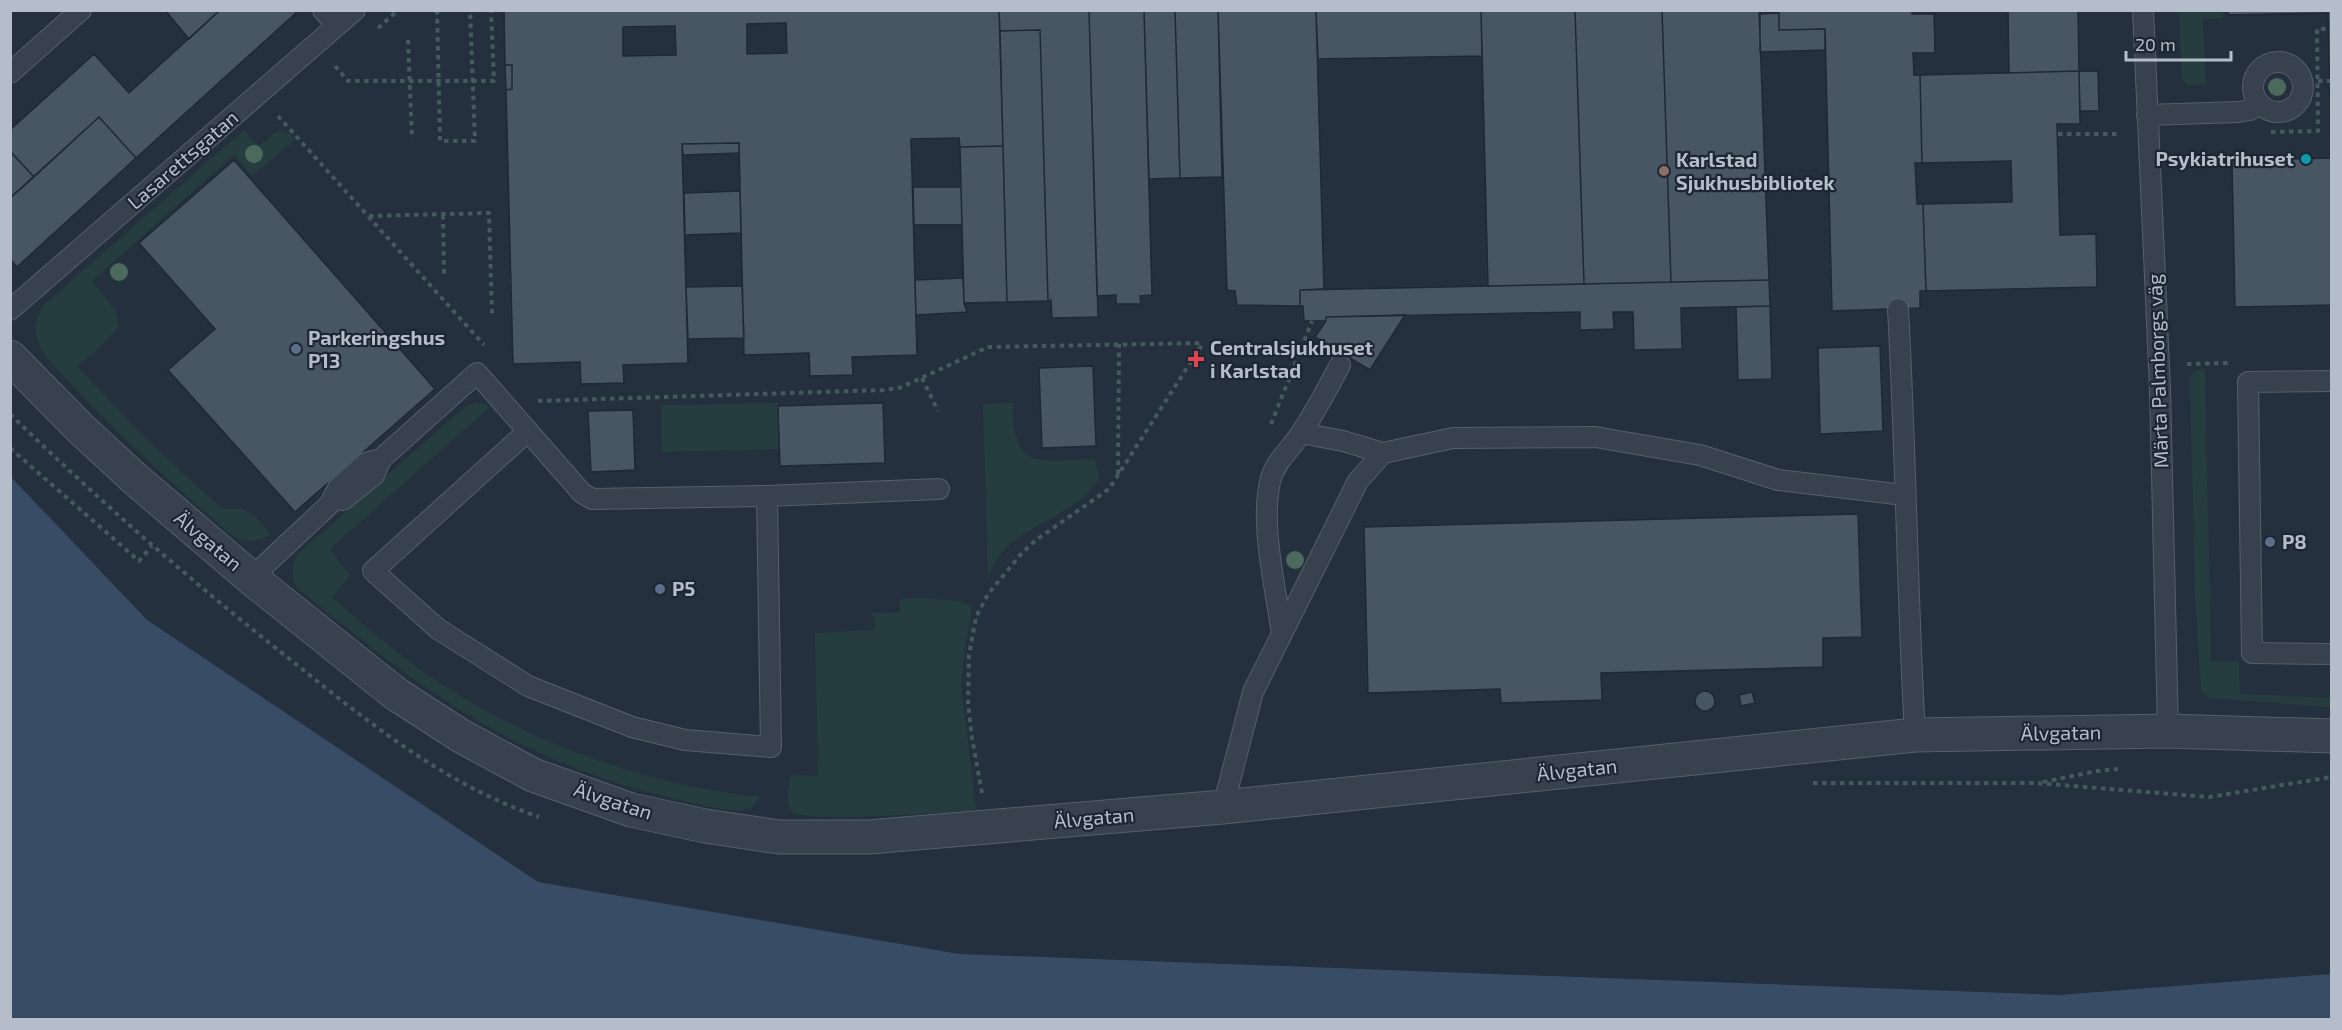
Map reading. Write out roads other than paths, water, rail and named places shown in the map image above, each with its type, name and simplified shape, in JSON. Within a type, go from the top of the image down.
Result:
[{"type":"street","name":"Älvgatan","points":[[10,357],[80,428],[134,478],[251,578],[396,694],[461,736],[533,775],[631,810],[705,826],[779,837],[869,837],[1223,807],[1915,735],[2168,731],[2331,736]]},
{"type":"lane","points":[[10,73],[81,10]]},
{"type":"lane","points":[[323,10],[338,26]]},
{"type":"lane","name":"Lasarettsgatan","points":[[10,310],[356,10]]},
{"type":"lane","name":"Märta Palmborgs väg","points":[[2143,10],[2160,389],[2168,731]]},
{"type":"lane","points":[[2147,115],[2238,112],[2250,110],[2259,105]]},
{"type":"lane","points":[[1898,309],[1915,735]]},
{"type":"lane","points":[[1282,634],[1268,533],[1271,478],[1301,434],[1340,365]]},
{"type":"lane","points":[[251,578],[330,504],[338,488],[366,464],[381,459],[477,373],[582,492],[592,499],[767,496],[939,489]]},
{"type":"lane","points":[[2331,381],[2248,382],[2252,653],[2331,654]]},
{"type":"lane","points":[[528,431],[373,571],[438,629],[528,686],[632,727],[686,740],[771,747],[767,496]]},
{"type":"lane","points":[[1301,434],[1343,441],[1383,453],[1453,438],[1595,437],[1700,455],[1778,480],[1904,495]]},
{"type":"lane","points":[[1223,807],[1253,692],[1358,481],[1383,453]]},
{"type":"water","points":[[11,477],[147,620],[538,882],[959,954],[2059,995],[2331,974],[2331,1019],[11,1019]]},
{"type":"place","name":"Psykiatrihuset","points":[[2306,159]]},
{"type":"place","name":"Karlstad Sjukhusbibliotek","points":[[1664,171]]},
{"type":"place","name":"Parkeringshus P13","points":[[296,349]]},
{"type":"place","name":"Centralsjukhuset i Karlstad","points":[[1196,359]]},
{"type":"place","name":"P8","points":[[2270,542]]},
{"type":"place","name":"P5","points":[[660,589]]}]
